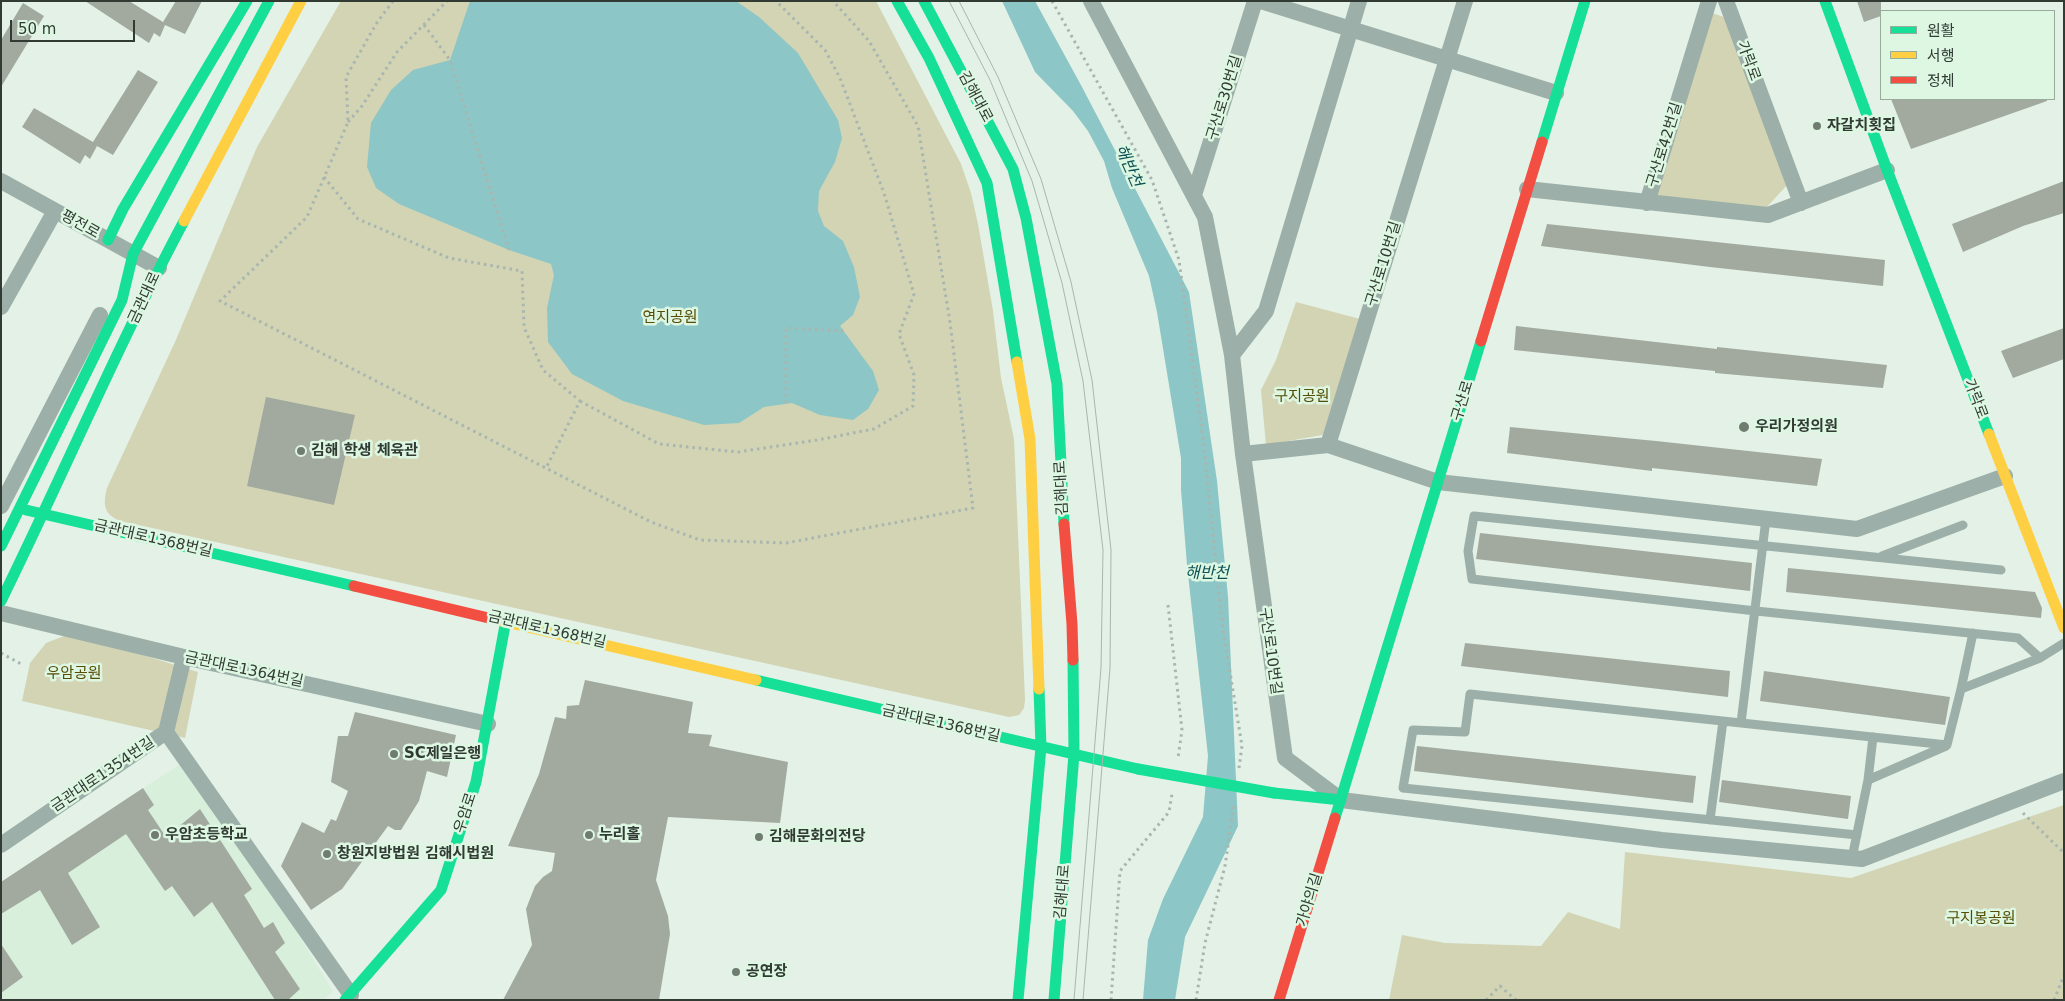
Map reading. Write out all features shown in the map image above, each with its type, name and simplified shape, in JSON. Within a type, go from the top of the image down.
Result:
[{"type":"main road","points":[[108,240],[123,209],[247,1]]},
{"type":"main road","name":"금관대로","points":[[1,546],[122,300],[133,254],[269,1]]},
{"type":"main road","name":"금관대로","points":[[1,600],[44,514],[159,268],[301,1]]},
{"type":"main road","name":"김해대로","points":[[898,1],[929,58],[987,182],[1030,440],[1041,747],[1018,1000]]},
{"type":"main road","name":"김해대로","points":[[924,1],[1013,169],[1026,218],[1057,384],[1062,509],[1072,624],[1074,754],[1054,1000]]},
{"type":"main road","name":"구산로","points":[[1341,800],[1585,1]]},
{"type":"main road","name":"가락로","points":[[1825,1],[1887,170],[2064,628]]},
{"type":"main road","name":"금관대로1368번길","points":[[19,508],[506,620],[1041,747],[1138,768],[1274,793],[1341,800]]},
{"type":"main road","name":"우암로","points":[[348,998],[441,890],[476,782],[506,620]]},
{"type":"main road","name":"가야의길","points":[[1279,1000],[1341,800]]},
{"type":"street","name":"구산로30번길","points":[[1194,195],[1255,1]]},
{"type":"street","points":[[1261,1],[1556,94]]},
{"type":"street","points":[[1232,355],[1266,311],[1359,1]]},
{"type":"street","name":"구산로10번길","points":[[1328,445],[1466,1]]},
{"type":"street","name":"구산로42번길","points":[[1527,189],[1647,203],[1709,1]]},
{"type":"street","name":"가락로","points":[[1726,1],[1800,203]]},
{"type":"street","name":"구산로10번길","points":[[1097,3],[1206,217],[1232,355],[1243,454],[1285,758],[1341,800]]},
{"type":"street","points":[[1647,203],[1768,215],[1887,170]]},
{"type":"street","name":"평전로","points":[[1,181],[159,268]]},
{"type":"street","points":[[1,307],[55,211]]},
{"type":"street","points":[[1,506],[133,254]]},
{"type":"street","points":[[1243,454],[1328,445],[1438,482],[1857,529],[2005,476]]},
{"type":"street","name":"금관대로1364번길","points":[[1,613],[184,657],[488,724]]},
{"type":"street","name":"금관대로1354번길","points":[[1,845],[166,732],[184,657]]},
{"type":"street","points":[[166,732],[348,998]]},
{"type":"street","points":[[1341,800],[1662,840],[1862,859],[2064,781]]},
{"type":"lane","points":[[2001,570],[1474,516],[1468,551],[1472,579],[2018,638],[2040,658]]},
{"type":"lane","points":[[1741,723],[1766,519]]},
{"type":"lane","points":[[1880,557],[1963,525]]},
{"type":"lane","points":[[1947,745],[1973,633]]},
{"type":"lane","points":[[1961,689],[2040,658],[2064,643]]},
{"type":"lane","points":[[1857,835],[1403,788],[1412,730],[1465,732],[1470,694],[1947,745]]},
{"type":"lane","points":[[1710,820],[1722,721]]},
{"type":"lane","points":[[1852,858],[1868,780],[1873,737]]},
{"type":"lane","points":[[1868,780],[1947,745]]},
{"type":"path","points":[[348,122],[346,77],[376,24],[393,1]]},
{"type":"path","points":[[447,1],[398,52],[362,106],[348,122],[308,217],[220,301],[651,522],[700,540],[786,543],[973,508],[950,322],[918,126],[869,41],[833,1]]},
{"type":"path","points":[[324,177],[358,218],[449,258],[522,271],[524,326],[543,370],[580,401],[659,444],[738,452],[874,429],[913,406],[914,375],[899,334],[914,294],[884,192],[840,78],[826,50],[776,1]]},
{"type":"path","points":[[1052,1],[1152,180],[1179,260],[1204,447],[1222,623],[1242,746],[1238,774]]},
{"type":"path","points":[[424,25],[450,60],[509,250]]},
{"type":"path","points":[[786,403],[786,328],[844,331]]},
{"type":"path","points":[[546,468],[580,401]]},
{"type":"path","points":[[1168,605],[1182,730],[1176,767]]},
{"type":"path","points":[[1,654],[23,666]]},
{"type":"path","points":[[1111,1000],[1120,871],[1169,812],[1173,785]]},
{"type":"path","points":[[1196,1000],[1205,943],[1225,866],[1234,802]]},
{"type":"path","points":[[2012,802],[2064,854]]},
{"type":"path","points":[[2054,1000],[2064,975]]},
{"type":"path","points":[[1486,1000],[1500,986],[1516,1000]]},
{"type":"shaded area","name":"우암초등학교","points":[[191,757],[333,992],[323,1000],[2,1000],[1,882]]},
{"type":"green space","name":"연지공원","points":[[341,1],[876,1],[961,164],[971,193],[978,224],[993,311],[1001,378],[1014,439],[1025,700],[1024,708],[1019,715],[1009,717],[125,522],[109,514],[105,506],[107,488],[175,342],[257,147]]},
{"type":"green space","points":[[1709,12],[1727,18],[1788,184],[1765,209],[1655,198]]},
{"type":"green space","name":"구지공원","points":[[1296,302],[1360,319],[1337,420],[1322,435],[1266,445],[1261,390],[1276,360]]},
{"type":"green space","name":"우암공원","points":[[72,633],[198,672],[185,738],[22,701],[30,663],[46,643]]},
{"type":"green space","name":"구지봉공원","points":[[2064,805],[2064,1000],[1389,1000],[1402,935],[1445,943],[1541,946],[1568,912],[1620,929],[1625,852],[1851,878]]},
{"type":"water","points":[[470,1],[736,1],[759,17],[798,53],[838,120],[842,138],[835,162],[819,191],[818,211],[824,226],[843,241],[854,267],[860,297],[853,315],[840,326],[873,371],[879,390],[868,409],[853,420],[820,415],[792,403],[764,407],[739,423],[704,425],[623,401],[572,374],[548,342],[547,308],[554,275],[551,264],[509,250],[399,204],[376,188],[367,167],[371,123],[391,90],[413,70],[450,60]]},
{"type":"water","name":"해반천","points":[[1002,1],[1035,1],[1189,292],[1217,481],[1228,597],[1238,826],[1185,937],[1175,1000],[1143,1000],[1148,940],[1163,899],[1203,817],[1208,756],[1187,565],[1181,490],[1181,458],[1157,312],[1149,276],[1112,188],[1104,161],[1088,131],[1073,111],[1035,72]]},
{"type":"building","points":[[85,1],[129,1],[163,22],[176,1],[202,1],[185,34],[165,25],[160,37],[154,33],[149,43]]},
{"type":"building","points":[[1857,1],[1881,1],[1880,16],[1864,22]]},
{"type":"building","points":[[23,3],[44,16],[1,87],[1,40]]},
{"type":"building","points":[[138,70],[158,82],[113,155],[97,146],[90,159],[85,155],[80,164],[22,127],[34,108],[93,142]]},
{"type":"building","points":[[1891,100],[2047,100],[2047,101],[1911,149]]},
{"type":"building","points":[[2064,181],[2064,213],[2023,226],[1963,252],[1952,224]]},
{"type":"building","points":[[1547,224],[1885,260],[1883,286],[1541,246]]},
{"type":"building","points":[[1516,326],[1717,349],[1717,347],[1887,365],[1883,388],[1715,373],[1715,371],[1514,350]]},
{"type":"building","points":[[2064,328],[2064,359],[2013,378],[2001,351]]},
{"type":"building","name":"김해 학생 체육관","points":[[266,397],[355,415],[334,505],[247,486]]},
{"type":"building","points":[[1510,427],[1822,459],[1817,486],[1652,468],[1652,471],[1507,453]]},
{"type":"building","points":[[1480,533],[1752,563],[1750,591],[1476,559]]},
{"type":"building","points":[[1788,568],[2035,592],[2042,608],[2041,618],[1786,592]]},
{"type":"building","points":[[1465,643],[1730,671],[1728,697],[1461,666]]},
{"type":"building","points":[[1764,671],[1950,697],[1945,725],[1760,701]]},
{"type":"building","name":"누리홀","points":[[585,680],[693,702],[688,733],[712,735],[709,746],[788,762],[780,823],[668,817],[656,880],[668,916],[670,934],[659,1000],[503,1000],[532,945],[526,909],[535,886],[552,871],[555,853],[508,846],[539,774],[555,717],[566,719],[567,706],[579,705]]},
{"type":"building","name":"SC제일은행","points":[[355,712],[456,735],[447,777],[427,771],[419,801],[401,830],[395,830],[388,826],[342,889],[311,910],[281,866],[302,822],[324,833],[331,819],[336,821],[348,791],[331,782],[338,736],[348,736]]},
{"type":"building","points":[[1417,746],[1696,776],[1693,803],[1414,771]]},
{"type":"building","points":[[1722,780],[1851,796],[1848,819],[1719,802]]},
{"type":"building","points":[[143,788],[154,805],[148,810],[166,837],[200,809],[252,889],[244,895],[264,928],[273,922],[285,943],[275,952],[300,989],[288,1000],[275,1000],[212,902],[194,917],[172,886],[165,891],[126,834],[68,873],[100,927],[72,945],[40,890],[1,914],[1,882]]},
{"type":"building","points":[[1,944],[23,977],[1,993]]},
{"type":"tram line","points":[[949,1],[990,80],[1032,181],[1062,283],[1083,381],[1103,550],[1101,668],[1074,1000]]},
{"type":"tram line","points":[[959,1],[998,77],[1041,179],[1071,282],[1092,380],[1111,550],[1110,668],[1083,1000]]},
{"type":"traffic: fast","points":[[108,240],[123,209],[247,1]]},
{"type":"traffic: fast","points":[[1,546],[122,300],[133,254],[269,1]]},
{"type":"traffic: fast","points":[[897,1],[929,58],[987,183],[1017,362]]},
{"type":"traffic: fast","points":[[924,1],[1013,169],[1026,218],[1057,384],[1064,524]]},
{"type":"traffic: fast","points":[[1542,142],[1585,1]]},
{"type":"traffic: fast","points":[[1825,1],[1887,170],[1989,434]]},
{"type":"traffic: fast","points":[[1,601],[136,315],[184,221]]},
{"type":"traffic: fast","points":[[1335,818],[1481,341]]},
{"type":"traffic: fast","points":[[26,510],[354,586]]},
{"type":"traffic: fast","points":[[345,1000],[441,890],[476,782],[506,620]]},
{"type":"traffic: fast","points":[[1054,1000],[1074,754],[1073,660]]},
{"type":"traffic: fast","points":[[756,680],[1138,769]]},
{"type":"traffic: fast","points":[[1018,1000],[1041,747],[1039,689]]},
{"type":"traffic: fast","points":[[1138,769],[1274,793]]},
{"type":"traffic: fast","points":[[1274,793],[1341,800]]},
{"type":"traffic: slow","points":[[184,221],[301,1]]},
{"type":"traffic: slow","points":[[1017,362],[1030,439],[1039,689]]},
{"type":"traffic: slow","points":[[1989,434],[2064,628]]},
{"type":"traffic: slow","points":[[497,620],[756,680]]},
{"type":"traffic: jam","points":[[1481,341],[1542,142]]},
{"type":"traffic: jam","points":[[1064,524],[1073,660]]},
{"type":"traffic: jam","points":[[354,586],[497,620]]},
{"type":"traffic: jam","points":[[1279,1000],[1335,818]]},
{"type":"place","name":"자갈치횟집","points":[[1817,126]]},
{"type":"place","name":"우리가정의원","points":[[1744,427]]},
{"type":"place","name":"김해 학생 체육관","points":[[301,451]]},
{"type":"place","name":"SC제일은행","points":[[394,754]]},
{"type":"place","name":"우암초등학교","points":[[155,835]]},
{"type":"place","name":"누리홀","points":[[589,835]]},
{"type":"place","name":"김해문화의전당","points":[[759,837]]},
{"type":"place","name":"창원지방법원 김해시법원","points":[[327,854]]},
{"type":"place","name":"공연장","points":[[736,972]]}]
